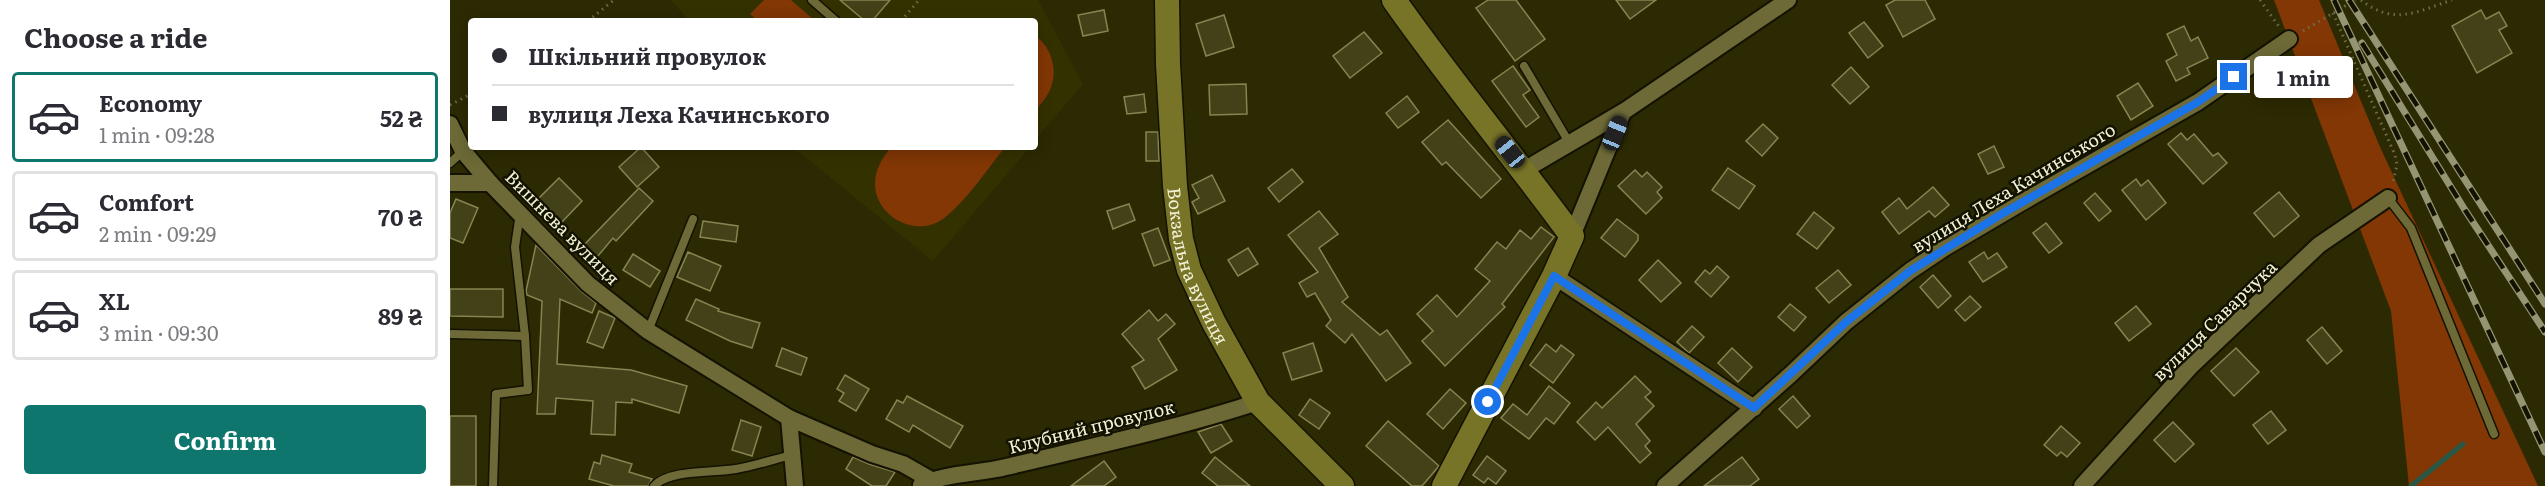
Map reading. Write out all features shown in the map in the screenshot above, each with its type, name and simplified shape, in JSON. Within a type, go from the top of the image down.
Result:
[{"type":"street","name":"Вокзальна вулиця","points":[[1167,0],[1175,186],[1181,239],[1189,270],[1197,290],[1258,402],[1342,486]]},
{"type":"street","points":[[1394,0],[1437,62],[1524,170],[1572,236]]},
{"type":"street","points":[[1524,170],[1623,112],[1788,0]]},
{"type":"street","name":"вулиця Леха Качинського","points":[[1665,486],[1754,408],[1846,322],[1910,271],[1988,222],[2198,102],[2289,39]]},
{"type":"street","points":[[1444,486],[1554,276],[1623,112]]},
{"type":"street","name":"Вишнева вулиця","points":[[450,124],[463,151],[490,183],[588,284],[648,331],[789,418],[872,454],[903,464],[926,483]]},
{"type":"street","points":[[450,183],[490,183]]},
{"type":"street","name":"вулиця Саварчука","points":[[2082,486],[2190,367],[2310,253],[2388,198]]},
{"type":"street","points":[[1554,276],[1754,408]]},
{"type":"street","name":"Клубний провулок","points":[[926,483],[992,471],[1167,428],[1258,402]]},
{"type":"street","points":[[789,418],[790,455],[795,486]]},
{"type":"lane","points":[[812,0],[833,18]]},
{"type":"lane","points":[[1524,66],[1571,144]]},
{"type":"lane","points":[[450,163],[463,151]]},
{"type":"lane","points":[[2388,198],[2411,228],[2494,434]]},
{"type":"lane","points":[[493,486],[496,394],[528,390],[525,336],[515,247],[520,213]]},
{"type":"lane","points":[[648,331],[693,219]]},
{"type":"lane","points":[[450,334],[525,336]]},
{"type":"lane","points":[[654,486],[660,480],[682,474],[736,469],[790,455]]},
{"type":"path","points":[[592,18],[614,0]]},
{"type":"path","points":[[904,18],[919,0]]},
{"type":"path","points":[[2260,0],[2289,39],[2355,0]]},
{"type":"path","points":[[2361,0],[2374,10],[2391,16],[2413,14],[2452,0]]},
{"type":"path","points":[[2333,13],[2395,154],[2397,165],[2388,198]]},
{"type":"path","points":[[450,105],[468,96]]},
{"type":"shaded area","points":[[671,0],[1038,0],[1083,84],[1038,136],[1038,18],[686,18]]},
{"type":"shaded area","points":[[764,0],[791,0],[812,18],[755,18],[750,14]]},
{"type":"shaded area","points":[[2274,0],[2319,0],[2380,147],[2538,486],[2409,486],[2391,311]]},
{"type":"shaded area","points":[[1038,38],[1049,52],[1054,73],[1050,90],[1038,107]]},
{"type":"shaded area","points":[[797,150],[1027,150],[933,261]]},
{"type":"shaded area","points":[[889,150],[1003,150],[956,208],[938,222],[928,226],[906,224],[896,220],[881,205],[875,184],[876,174]]},
{"type":"building","points":[[840,0],[890,0],[875,18],[861,18]]},
{"type":"building","points":[[1488,0],[1516,0],[1545,39],[1515,61],[1476,8]]},
{"type":"building","points":[[1616,0],[1656,0],[1630,19]]},
{"type":"building","points":[[1895,0],[1925,0],[1935,19],[1903,37],[1886,5]]},
{"type":"building","points":[[1104,10],[1108,31],[1083,36],[1078,15]]},
{"type":"building","points":[[2481,10],[2486,19],[2499,12],[2507,26],[2499,30],[2512,53],[2477,73],[2452,26]]},
{"type":"building","points":[[1224,15],[1234,47],[1206,56],[1196,24]]},
{"type":"building","points":[[1864,22],[1883,46],[1868,58],[1849,33]]},
{"type":"building","points":[[2184,26],[2191,41],[2198,37],[2208,58],[2187,68],[2190,74],[2176,81],[2166,61],[2177,55],[2167,34]]},
{"type":"building","points":[[1364,32],[1382,53],[1350,78],[1333,56]]},
{"type":"building","points":[[1513,66],[1530,90],[1523,95],[1539,117],[1526,127],[1492,81]]},
{"type":"building","points":[[2327,66],[2334,79],[2311,93],[2304,80]]},
{"type":"building","points":[[1851,67],[1869,87],[1850,104],[1832,85]]},
{"type":"building","points":[[2138,83],[2153,106],[2131,120],[2117,96]]},
{"type":"building","points":[[1246,84],[1247,114],[1210,115],[1209,85]]},
{"type":"building","points":[[1144,94],[1146,112],[1127,114],[1124,97]]},
{"type":"building","points":[[1407,96],[1419,112],[1398,128],[1386,113]]},
{"type":"building","points":[[1448,120],[1501,179],[1481,198],[1446,162],[1442,165],[1422,142]]},
{"type":"building","points":[[1763,124],[1778,138],[1762,156],[1746,141]]},
{"type":"building","points":[[1146,132],[1158,132],[1159,161],[1146,161]]},
{"type":"building","points":[[2181,133],[2187,140],[2194,134],[2213,156],[2218,153],[2227,163],[2203,184],[2168,144]]},
{"type":"building","points":[[1994,146],[2004,167],[1988,174],[1978,154]]},
{"type":"building","points":[[638,150],[644,150],[659,167],[637,187],[619,167]]},
{"type":"building","points":[[1728,168],[1755,186],[1739,209],[1712,190]]},
{"type":"building","points":[[1292,169],[1303,182],[1279,202],[1268,188]]},
{"type":"building","points":[[1635,170],[1642,177],[1647,172],[1662,187],[1657,192],[1662,198],[1646,214],[1618,186]]},
{"type":"building","points":[[1212,175],[1225,201],[1198,214],[1192,202],[1199,198],[1192,185]]},
{"type":"building","points":[[559,178],[582,201],[562,222],[538,199]]},
{"type":"building","points":[[2136,179],[2141,186],[2148,180],[2166,203],[2146,220],[2122,190]]},
{"type":"building","points":[[1933,187],[1949,205],[1935,217],[1929,211],[1899,234],[1882,212],[1899,198],[1907,209]]},
{"type":"building","points":[[639,188],[653,201],[616,241],[613,238],[597,257],[584,245]]},
{"type":"building","points":[[2279,192],[2299,216],[2274,237],[2254,213]]},
{"type":"building","points":[[2095,193],[2111,211],[2099,221],[2084,203]]},
{"type":"building","points":[[456,199],[478,208],[463,243],[450,238],[450,213]]},
{"type":"building","points":[[1129,204],[1135,220],[1113,229],[1107,211]]},
{"type":"building","points":[[1319,211],[1338,234],[1319,248],[1348,297],[1342,302],[1380,335],[1387,330],[1411,363],[1386,381],[1352,334],[1345,343],[1326,326],[1331,320],[1315,293],[1307,297],[1299,283],[1318,272],[1288,235]]},
{"type":"building","points":[[1814,212],[1834,228],[1817,249],[1797,234]]},
{"type":"building","points":[[1617,219],[1638,235],[1638,240],[1625,257],[1601,238]]},
{"type":"building","points":[[703,221],[738,226],[736,242],[700,237]]},
{"type":"building","points":[[2046,223],[2062,243],[2049,253],[2033,233]]},
{"type":"building","points":[[1541,227],[1554,237],[1502,304],[1505,307],[1445,366],[1422,341],[1433,331],[1417,314],[1437,295],[1457,317],[1490,281],[1475,269],[1497,242],[1506,249],[1520,230],[1531,239]]},
{"type":"building","points":[[1158,228],[1170,260],[1154,266],[1142,234]]},
{"type":"building","points":[[536,245],[596,303],[592,313],[560,299],[557,364],[631,370],[687,386],[679,413],[632,399],[632,403],[616,402],[615,435],[591,434],[593,401],[556,398],[555,414],[537,414],[542,301],[527,295],[526,291]]},
{"type":"building","points":[[1248,248],[1258,264],[1238,276],[1228,260]]},
{"type":"building","points":[[688,252],[721,266],[710,291],[677,277]]},
{"type":"building","points":[[1984,252],[1988,259],[1997,253],[2007,267],[1983,282],[1969,262]]},
{"type":"building","points":[[633,254],[660,271],[650,287],[623,270]]},
{"type":"building","points":[[1658,260],[1681,283],[1661,302],[1639,280]]},
{"type":"building","points":[[1717,266],[1729,277],[1711,297],[1695,282],[1705,270],[1710,274]]},
{"type":"building","points":[[1838,270],[1851,285],[1829,303],[1816,288]]},
{"type":"building","points":[[1933,275],[1951,296],[1938,308],[1920,287]]},
{"type":"building","points":[[450,289],[503,289],[503,317],[450,316]]},
{"type":"building","points":[[1970,296],[1981,307],[1965,321],[1955,310]]},
{"type":"building","points":[[696,299],[719,309],[718,311],[760,323],[752,348],[730,341],[686,320]]},
{"type":"building","points":[[1790,304],[1806,317],[1794,331],[1778,317]]},
{"type":"building","points":[[2136,306],[2151,324],[2129,341],[2115,323]]},
{"type":"building","points":[[1149,310],[1158,321],[1166,314],[1175,324],[1158,339],[1177,370],[1145,389],[1132,367],[1144,360],[1122,334]]},
{"type":"building","points":[[599,311],[615,318],[603,348],[587,342]]},
{"type":"building","points":[[1692,326],[1704,337],[1689,353],[1677,342]]},
{"type":"building","points":[[2322,327],[2342,351],[2327,364],[2307,340]]},
{"type":"building","points":[[1313,343],[1322,371],[1292,380],[1283,353]]},
{"type":"building","points":[[1546,344],[1556,352],[1561,345],[1574,355],[1553,383],[1530,365]]},
{"type":"building","points":[[782,348],[807,358],[801,375],[776,366]]},
{"type":"building","points":[[1732,348],[1752,367],[1738,382],[1718,363]]},
{"type":"building","points":[[2236,348],[2259,372],[2234,396],[2211,371]]},
{"type":"building","points":[[845,375],[869,389],[856,411],[839,401],[844,393],[837,389]]},
{"type":"building","points":[[1635,376],[1651,392],[1645,397],[1654,406],[1636,424],[1650,441],[1645,446],[1651,453],[1640,463],[1608,427],[1595,440],[1577,422],[1596,402],[1602,408]]},
{"type":"building","points":[[1549,386],[1570,403],[1554,424],[1546,418],[1529,439],[1501,418],[1513,404],[1527,415]]},
{"type":"building","points":[[1450,389],[1466,403],[1443,429],[1427,414]]},
{"type":"building","points":[[907,396],[963,426],[950,448],[913,425],[909,432],[886,419],[897,400],[903,403]]},
{"type":"building","points":[[1793,396],[1810,416],[1797,428],[1779,409]]},
{"type":"building","points":[[1310,399],[1330,413],[1319,429],[1299,415]]},
{"type":"building","points":[[2271,411],[2286,430],[2268,444],[2253,425]]},
{"type":"building","points":[[450,416],[476,416],[476,486],[450,486]]},
{"type":"building","points":[[741,420],[761,427],[752,456],[732,450]]},
{"type":"building","points":[[1388,421],[1439,466],[1422,486],[1412,486],[1366,446]]},
{"type":"building","points":[[2173,422],[2194,444],[2175,462],[2154,440]]},
{"type":"building","points":[[1221,424],[1232,441],[1211,453],[1198,432]]},
{"type":"building","points":[[2061,426],[2080,443],[2067,457],[2061,452],[2057,456],[2044,445]]},
{"type":"building","points":[[602,455],[632,464],[629,472],[652,479],[648,486],[614,486],[589,479],[594,462],[600,464]]},
{"type":"building","points":[[1487,456],[1506,471],[1496,484],[1488,478],[1484,483],[1473,475]]},
{"type":"building","points":[[853,457],[895,472],[886,486],[872,486],[846,469]]},
{"type":"building","points":[[1215,457],[1250,486],[1218,486],[1202,473]]},
{"type":"building","points":[[1742,457],[1759,479],[1750,486],[1704,486]]},
{"type":"building","points":[[1104,461],[1116,477],[1104,486],[1071,486]]},
{"type":"waterway","points":[[2411,486],[2463,444]]},
{"type":"railway","points":[[2334,0],[2545,452]]},
{"type":"railway","points":[[2349,0],[2545,304]]},
{"type":"railway","points":[[2362,43],[2465,210],[2545,332]]},
{"type":"route","points":[[1488,402],[1554,276],[1754,408],[1846,322],[1910,271],[2000,215],[2198,102],[2234,77]]}]
